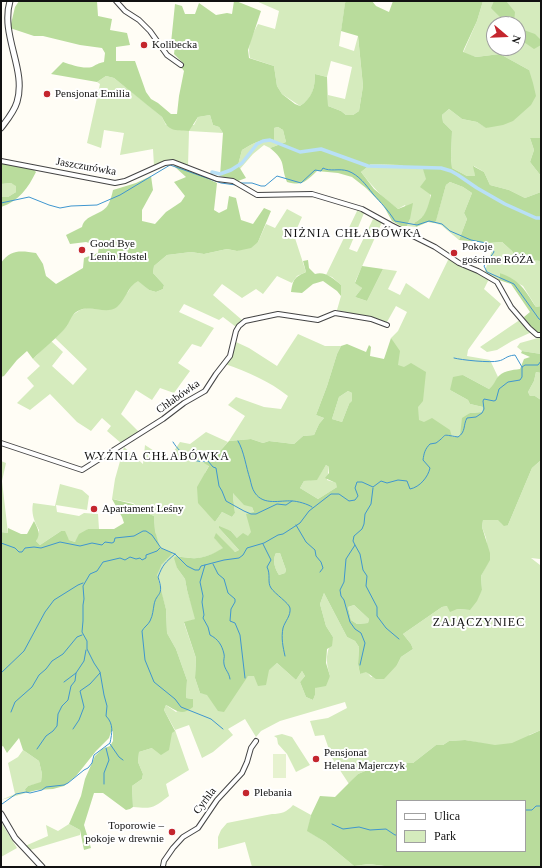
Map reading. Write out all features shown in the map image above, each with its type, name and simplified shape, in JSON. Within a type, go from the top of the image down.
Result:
[{"type":"street","points":[[1,128],[14,109],[19,93],[4,27],[5,13],[10,1]]},
{"type":"street","points":[[116,1],[124,11],[139,20],[150,31],[167,55],[181,65]]},
{"type":"street","name":"Jaszczurówka","points":[[1,161],[112,183],[122,182],[171,161],[217,179],[233,181],[257,195],[312,194],[362,209],[391,226],[435,247],[459,263],[478,271],[497,282],[511,307],[524,323],[537,335],[541,335]]},
{"type":"street","name":"Chłabówka","points":[[1,443],[82,470],[163,419],[184,403],[205,391],[230,356],[236,332],[239,326],[245,321],[278,314],[318,320],[335,313],[371,319],[387,325]]},
{"type":"street","name":"Cyrhla","points":[[158,867],[164,867],[164,861],[173,848],[183,837],[198,828],[217,800],[242,772],[251,748],[256,741]]},
{"type":"street","points":[[1,814],[15,838],[42,867]]},
{"type":"green space","points":[[19,1],[97,1],[98,16],[112,19],[110,30],[127,33],[130,45],[116,47],[116,61],[135,61],[146,92],[151,99],[171,114],[177,114],[184,71],[181,67],[184,64],[174,54],[175,46],[171,43],[175,4],[182,6],[185,14],[195,14],[199,3],[216,15],[227,13],[232,14],[234,1],[236,1],[261,11],[248,50],[249,58],[274,66],[277,86],[282,94],[300,106],[307,100],[312,92],[315,74],[327,77],[328,106],[341,111],[346,115],[353,115],[359,111],[363,86],[358,36],[341,31],[345,3],[347,1],[372,1],[376,6],[389,12],[393,1],[483,1],[477,21],[463,52],[476,57],[504,56],[529,70],[536,96],[531,105],[513,121],[503,125],[486,128],[477,122],[462,119],[449,109],[442,115],[443,122],[452,131],[452,168],[467,176],[475,176],[473,166],[484,172],[490,185],[509,190],[525,198],[541,192],[541,261],[529,260],[519,264],[512,251],[502,242],[489,243],[459,240],[467,219],[464,213],[472,193],[463,187],[450,182],[446,185],[436,221],[434,223],[428,222],[416,227],[414,223],[424,215],[431,195],[420,187],[426,179],[422,166],[410,168],[400,165],[371,164],[361,172],[374,189],[398,209],[413,203],[407,226],[401,226],[392,221],[383,205],[366,188],[352,177],[338,173],[317,171],[304,182],[297,184],[287,182],[281,160],[270,148],[286,142],[283,130],[278,127],[274,128],[274,140],[261,141],[242,150],[238,165],[246,178],[238,181],[220,176],[223,133],[219,127],[213,125],[210,115],[198,117],[189,131],[172,129],[167,125],[162,117],[114,78],[106,76],[97,82],[51,74],[63,62],[81,67],[92,67],[104,62],[105,53],[102,48],[80,45],[43,36],[34,36],[10,28],[15,7]]},
{"type":"green space","points":[[256,1],[347,1],[345,4],[339,46],[354,51],[358,36],[363,86],[359,111],[353,115],[346,115],[341,111],[328,106],[328,95],[345,99],[352,67],[331,61],[327,77],[315,74],[312,93],[300,106],[282,94],[277,86],[274,66],[250,58],[250,44],[258,24],[275,29],[279,11]]},
{"type":"green space","points":[[483,1],[541,1],[541,138],[530,138],[534,150],[530,162],[541,176],[541,192],[525,198],[509,190],[490,185],[484,172],[474,166],[475,176],[467,176],[452,168],[452,131],[443,122],[442,115],[449,109],[462,119],[477,122],[487,128],[529,70],[504,56],[526,56],[526,16],[486,16],[486,56],[476,57],[463,53],[477,21]]},
{"type":"green space","points":[[494,1],[506,1],[515,12],[515,16],[499,16],[491,8]]},
{"type":"green space","points":[[526,31],[535,34],[541,40],[541,45],[534,49],[526,44]]},
{"type":"green space","points":[[106,76],[114,78],[148,105],[162,117],[166,125],[194,125],[198,117],[210,115],[213,125],[219,127],[223,133],[189,131],[188,166],[174,160],[154,166],[153,149],[120,155],[124,133],[104,130],[101,148],[87,143],[100,84],[97,82]]},
{"type":"green space","points":[[278,127],[283,130],[286,142],[270,148],[264,145],[253,154],[240,169],[238,165],[242,150],[261,141],[274,140],[274,128]]},
{"type":"green space","points":[[530,138],[541,138],[541,176],[530,162],[534,150]]},
{"type":"green space","points":[[1,162],[33,169],[36,172],[30,183],[18,198],[1,207],[1,197],[8,197],[16,192],[16,186],[11,183],[1,184]]},
{"type":"green space","points":[[176,164],[217,183],[214,210],[219,213],[227,209],[229,196],[236,198],[241,220],[253,224],[264,208],[271,211],[258,242],[251,248],[237,251],[227,249],[204,254],[191,252],[167,255],[154,266],[153,273],[164,285],[163,289],[156,292],[149,290],[138,281],[132,286],[120,304],[113,309],[84,309],[77,311],[64,330],[33,359],[27,351],[17,360],[4,376],[1,377],[1,263],[5,258],[17,252],[36,253],[43,264],[46,276],[56,284],[83,268],[84,258],[98,253],[99,246],[86,242],[70,244],[66,235],[82,227],[86,220],[105,209],[112,196],[113,190],[136,183],[151,176],[153,190],[142,210],[142,221],[155,224],[166,212],[181,202],[185,196],[174,182],[186,177],[175,167]]},
{"type":"green space","points":[[371,164],[400,165],[410,168],[422,165],[429,187],[430,203],[424,215],[414,223],[416,227],[407,226],[410,219],[405,205],[398,209],[387,201],[361,172]]},
{"type":"green space","points":[[450,182],[463,187],[472,193],[464,213],[467,219],[459,240],[441,225],[434,223],[446,185]]},
{"type":"green space","points":[[11,183],[16,185],[16,192],[8,197],[1,197],[1,184]]},
{"type":"green space","points":[[287,209],[302,217],[294,235],[306,272],[297,276],[292,283],[277,276],[263,294],[256,289],[242,298],[222,284],[213,295],[242,320],[236,327],[223,317],[219,320],[184,304],[179,312],[214,328],[201,347],[192,344],[178,363],[190,371],[174,393],[160,388],[152,400],[136,390],[121,414],[139,432],[121,443],[107,431],[111,426],[102,418],[91,431],[77,422],[50,394],[30,410],[17,403],[34,386],[27,378],[40,366],[33,359],[51,341],[63,352],[52,366],[73,385],[87,369],[55,338],[67,326],[71,316],[86,308],[109,310],[128,292],[133,283],[138,280],[149,290],[156,292],[163,289],[164,285],[153,273],[154,266],[167,255],[191,252],[204,254],[227,249],[237,251],[258,242],[266,224],[275,228]]},
{"type":"green space","points":[[358,209],[364,213],[349,249],[357,252],[373,219],[382,222],[355,282],[362,288],[355,297],[367,301],[383,269],[397,271],[388,289],[400,295],[406,283],[429,299],[449,258],[477,271],[489,279],[484,289],[501,304],[468,350],[467,356],[490,360],[498,377],[493,386],[489,389],[463,375],[450,390],[468,400],[470,404],[483,407],[483,412],[470,413],[460,436],[452,437],[424,423],[349,404],[342,422],[332,419],[339,397],[348,391],[352,393],[384,359],[394,344],[391,338],[398,331],[407,312],[396,306],[387,322],[337,310],[341,296],[341,285],[332,277],[326,275]]},
{"type":"green space","points":[[502,242],[512,251],[519,264],[529,260],[541,261],[541,306],[536,307],[523,286],[500,273],[499,280],[485,273],[492,250],[489,243]]},
{"type":"green space","points":[[308,260],[309,268],[315,274],[326,274],[341,285],[341,296],[337,291],[323,281],[313,284],[302,293],[291,292],[295,279],[299,275],[306,272],[303,261]]},
{"type":"green space","points":[[362,266],[383,269],[367,301],[355,297],[362,288],[355,283]]},
{"type":"green space","points":[[500,273],[513,279],[521,286],[536,307],[541,306],[541,338],[538,338],[524,317],[530,312],[511,284],[499,280]]},
{"type":"green space","points":[[524,317],[534,331],[497,350],[487,352],[480,347]]},
{"type":"green space","points":[[298,334],[325,346],[341,346],[316,415],[324,418],[319,424],[314,435],[303,436],[294,444],[269,441],[263,443],[251,439],[229,441],[245,416],[228,405],[236,397],[264,407],[281,409],[288,396],[258,377],[225,364],[233,354],[236,342],[249,348],[277,366]]},
{"type":"green space","points":[[391,338],[400,351],[398,365],[404,367],[411,363],[426,372],[423,401],[418,407],[419,420],[424,422],[432,418],[450,430],[452,437],[460,436],[462,418],[470,413],[483,412],[483,407],[470,404],[468,400],[450,390],[453,377],[463,375],[489,389],[502,374],[507,371],[520,369],[524,359],[530,357],[521,353],[522,351],[541,354],[541,373],[536,372],[534,381],[528,392],[530,396],[535,396],[541,400],[540,461],[532,468],[508,525],[504,526],[498,520],[483,520],[482,527],[490,553],[490,560],[481,576],[482,590],[477,601],[470,610],[457,609],[450,612],[447,606],[442,607],[403,634],[413,649],[401,657],[397,665],[384,679],[376,679],[366,672],[360,674],[358,664],[359,647],[355,641],[347,637],[324,593],[320,604],[326,626],[333,637],[332,646],[327,649],[326,663],[330,676],[326,686],[315,688],[313,700],[306,697],[300,682],[305,676],[302,671],[296,680],[277,663],[269,670],[266,685],[258,686],[254,676],[248,676],[224,712],[218,711],[207,695],[200,693],[195,678],[196,658],[184,622],[195,619],[185,579],[177,568],[174,558],[176,556],[201,558],[223,548],[214,538],[216,533],[235,552],[239,550],[219,528],[219,526],[231,531],[237,538],[243,533],[248,536],[251,532],[246,514],[254,512],[252,507],[244,505],[233,493],[235,513],[232,517],[222,512],[215,522],[198,503],[197,487],[209,466],[204,463],[205,459],[212,460],[229,441],[251,439],[263,443],[269,441],[294,444],[303,436],[314,435],[319,424],[324,418],[316,415],[341,346],[347,344],[366,352],[369,345],[371,347],[370,356],[384,359]],"holes":[[[348,391],[352,393],[352,401],[349,404],[342,422],[332,419],[339,397]],[[326,465],[329,467],[329,473],[325,478],[336,483],[337,487],[318,499],[300,488],[304,481],[317,480]],[[276,553],[280,553],[286,570],[285,573],[279,575],[274,564]],[[354,605],[369,619],[368,623],[357,624],[351,620],[348,607]]]},
{"type":"green space","points":[[541,338],[541,354],[522,351],[517,347],[520,343]]},
{"type":"green space","points":[[536,372],[541,373],[541,400],[535,396],[530,396],[528,392],[534,381]]},
{"type":"green space","points":[[206,432],[228,442],[212,460],[205,473],[211,516],[215,522],[222,512],[232,517],[235,513],[233,493],[259,500],[252,507],[254,512],[277,536],[237,538],[231,531],[219,528],[239,550],[235,552],[214,538],[224,548],[201,558],[176,556],[177,568],[185,579],[196,619],[184,623],[196,658],[195,678],[200,693],[223,695],[248,676],[264,672],[277,663],[296,680],[302,671],[305,676],[300,682],[306,697],[313,700],[315,688],[330,676],[327,665],[327,656],[333,637],[326,626],[320,604],[324,593],[347,637],[355,641],[359,647],[358,664],[360,674],[366,671],[371,677],[397,665],[401,657],[413,649],[403,634],[442,607],[447,606],[469,610],[482,590],[481,576],[489,560],[486,538],[482,527],[483,520],[499,520],[508,525],[532,468],[540,461],[541,458],[541,556],[540,559],[531,558],[540,565],[541,564],[541,730],[529,735],[541,786],[541,790],[535,798],[417,800],[485,744],[465,740],[449,741],[443,745],[436,745],[413,763],[403,763],[393,766],[382,764],[358,774],[349,784],[332,758],[324,735],[315,736],[310,721],[328,718],[347,708],[345,702],[280,721],[261,731],[256,737],[245,719],[228,729],[233,735],[213,752],[202,758],[189,725],[175,730],[164,710],[166,705],[176,712],[193,699],[186,698],[187,680],[176,649],[167,633],[166,609],[156,575],[162,564],[155,531],[154,516],[142,511],[133,503],[112,499],[115,479],[124,447],[143,464],[145,445],[168,460],[180,442],[190,444]]},
{"type":"green space","points":[[1,461],[6,463],[2,481],[8,533],[1,532]]},
{"type":"green space","points":[[326,465],[329,467],[327,480],[337,483],[337,487],[318,499],[300,488],[304,481],[317,479]]},
{"type":"green space","points":[[60,484],[82,490],[89,496],[87,510],[56,505],[57,512],[79,516],[84,513],[98,514],[99,529],[88,529],[75,542],[69,540],[61,531],[40,545],[36,541],[39,530],[33,517],[33,503],[55,506]]},
{"type":"green space","points":[[112,499],[133,504],[142,511],[154,516],[155,531],[160,548],[173,553],[162,564],[157,575],[166,609],[167,633],[176,649],[187,680],[186,698],[193,699],[193,707],[189,710],[180,712],[166,705],[164,710],[175,731],[172,733],[169,750],[161,755],[152,748],[139,752],[138,762],[143,774],[142,779],[132,786],[133,807],[126,810],[103,793],[94,793],[84,825],[91,848],[84,850],[80,830],[69,824],[81,796],[85,779],[95,756],[102,749],[110,746],[113,741],[113,731],[111,732],[109,738],[96,751],[76,776],[64,786],[26,793],[25,789],[28,786],[41,782],[42,774],[39,761],[23,750],[19,738],[7,753],[3,746],[1,747],[1,532],[8,533],[8,528],[21,534],[27,534],[34,521],[39,534],[36,541],[40,545],[61,531],[65,531],[69,540],[75,542],[79,534],[88,529],[114,529],[124,523]]},
{"type":"green space","points":[[276,553],[280,553],[286,570],[285,573],[279,575],[274,564]]},
{"type":"green space","points":[[354,605],[369,619],[368,623],[357,624],[351,620],[348,607]]},
{"type":"green space","points":[[175,730],[189,770],[166,784],[169,796],[159,803],[149,808],[133,807],[132,786],[142,779],[143,774],[138,762],[139,752],[152,748]]},
{"type":"green space","points":[[541,730],[541,867],[392,867],[369,864],[354,866],[325,842],[307,831],[311,815],[320,796],[335,797],[358,774],[382,764],[393,766],[403,763],[413,763],[436,745],[443,745],[449,741],[465,740],[495,745],[512,743]]},
{"type":"green space","points":[[282,734],[292,737],[310,765],[296,772],[287,754],[278,744],[277,738],[274,736]]},
{"type":"green space","points":[[23,750],[39,761],[42,774],[41,783],[28,786],[25,789],[26,793],[1,800],[15,794],[8,763],[18,757]]},
{"type":"green space","points":[[273,754],[286,754],[286,778],[273,778]]},
{"type":"green space","points":[[293,805],[311,815],[308,831],[325,842],[354,866],[369,864],[391,867],[252,867],[245,842],[218,849],[218,837],[221,830],[227,823],[281,813]]},
{"type":"green space","points":[[1,822],[17,848],[1,857]]},
{"type":"green space","points":[[69,824],[80,830],[80,835],[30,850],[25,846],[48,836],[46,825],[58,831]]},
{"type":"waterway","points":[[212,173],[220,174],[231,170],[242,163],[257,144],[270,140],[300,152],[321,149],[368,166],[441,168],[451,171],[505,204],[536,218],[541,218]]},
{"type":"waterway","points":[[1,203],[29,197],[60,208],[97,205],[120,195],[170,165],[221,183],[236,185]]},
{"type":"waterway","points":[[241,183],[252,183],[265,186],[277,176],[301,183],[315,170],[321,171],[323,168],[329,170],[348,171],[365,184],[395,221],[417,225],[429,221],[442,224],[450,231],[471,240],[491,244],[494,252],[484,266],[487,272],[514,284],[541,320]]},
{"type":"waterway","points":[[454,358],[494,362],[515,355],[522,367]]},
{"type":"waterway","points":[[1,543],[22,552],[25,548],[41,548],[60,542],[80,546],[92,543],[102,545],[105,542],[114,542],[115,538],[134,536],[146,531],[152,535],[161,548],[175,554],[187,566],[195,570],[199,570],[201,566],[239,558],[243,555],[247,548],[264,543],[278,535],[283,534],[300,523],[309,511],[331,494],[339,494],[349,501],[355,500],[358,496],[355,488],[357,482],[362,482],[373,487],[381,481],[387,483],[398,480],[407,481],[410,489],[414,488],[423,481],[429,471],[430,468],[423,460],[425,451],[430,444],[436,443],[448,435],[458,437],[461,435],[467,418],[476,417],[482,413],[484,409],[484,399],[496,400],[499,389],[508,382],[520,380],[522,377],[522,367],[525,365],[538,365],[541,361]]},
{"type":"waterway","points":[[238,441],[252,488],[259,497],[263,500],[272,502],[297,502],[312,507]]},
{"type":"waterway","points":[[173,442],[184,455],[193,460],[203,462],[208,461],[213,467],[216,468],[219,486],[226,501],[244,511],[251,514],[256,514],[277,504],[286,505],[292,501]]},
{"type":"waterway","points":[[360,665],[365,643],[361,633],[355,629],[350,622],[340,590],[344,582],[346,559],[355,545],[353,541],[354,536],[362,529],[364,524],[365,514],[371,504],[373,488]]},
{"type":"waterway","points":[[296,525],[306,542],[315,550],[316,556],[321,562],[323,568],[320,572]]},
{"type":"waterway","points":[[263,544],[271,560],[267,567],[270,586],[290,608],[290,614],[282,632],[282,642],[285,656]]},
{"type":"waterway","points":[[355,545],[360,554],[363,570],[367,576],[366,586],[377,607],[377,616],[386,628],[399,639]]},
{"type":"waterway","points":[[2,804],[16,794],[26,792],[30,793],[42,790],[46,787],[64,785],[68,783],[88,768],[92,763],[94,755],[110,743],[112,732],[109,719],[106,716],[107,706],[100,672],[87,649],[87,641],[82,632],[84,599],[83,586],[90,574],[97,571],[103,562],[120,558],[125,560],[130,557],[136,559],[140,558],[142,560],[146,558],[146,555],[157,551],[160,548]]},
{"type":"waterway","points":[[175,554],[161,569],[158,577],[161,588],[155,601],[150,621],[142,631],[145,660],[154,682],[175,699],[181,707],[211,719],[223,729]]},
{"type":"waterway","points":[[213,564],[218,574],[224,579],[228,593],[235,599],[231,609],[230,621],[235,623],[240,635],[245,678]]},
{"type":"waterway","points":[[205,565],[200,582],[203,596],[203,618],[210,635],[217,640],[222,648],[225,666],[230,679]]},
{"type":"waterway","points":[[1,673],[24,651],[45,612],[54,600],[83,583]]},
{"type":"waterway","points":[[11,712],[15,702],[32,687],[39,675],[52,661],[63,654],[77,637],[82,635]]},
{"type":"waterway","points":[[37,749],[46,736],[57,726],[58,714],[62,706],[68,700],[71,686],[75,681],[76,673],[84,661],[86,650]]},
{"type":"waterway","points":[[64,682],[76,673]]},
{"type":"waterway","points":[[73,729],[79,720],[84,707],[80,691],[90,684],[100,673]]},
{"type":"waterway","points":[[110,744],[119,757],[123,760]]},
{"type":"waterway","points":[[104,784],[104,773],[109,760],[106,748]]},
{"type":"waterway","points":[[526,810],[532,810],[536,806],[541,806]]},
{"type":"waterway","points":[[332,824],[343,829],[359,827],[370,830],[386,829],[396,835]]},
{"type":"place","name":"Kolibecka","points":[[144,45]]},
{"type":"place","name":"Pensjonat Emilia","points":[[47,94]]},
{"type":"place","name":"Good Bye Lenin Hostel","points":[[82,250]]},
{"type":"place","name":"Pokoje gościnne RÓŻA","points":[[454,253]]},
{"type":"place","name":"Apartament Leśny","points":[[94,509]]},
{"type":"place","name":"Pensjonat Helena Majerczyk","points":[[316,759]]},
{"type":"place","name":"Plebania","points":[[246,793]]},
{"type":"place","name":"Toporowie – pokoje w drewnie","points":[[172,832]]},
{"type":"district","name":"NIŻNIA CHŁABÓWKA","points":[[353,234]]},
{"type":"district","name":"WYŻNIA CHŁABÓWKA","points":[[157,457]]},
{"type":"district","name":"ZAJĄCZYNIEC","points":[[479,623]]}]
